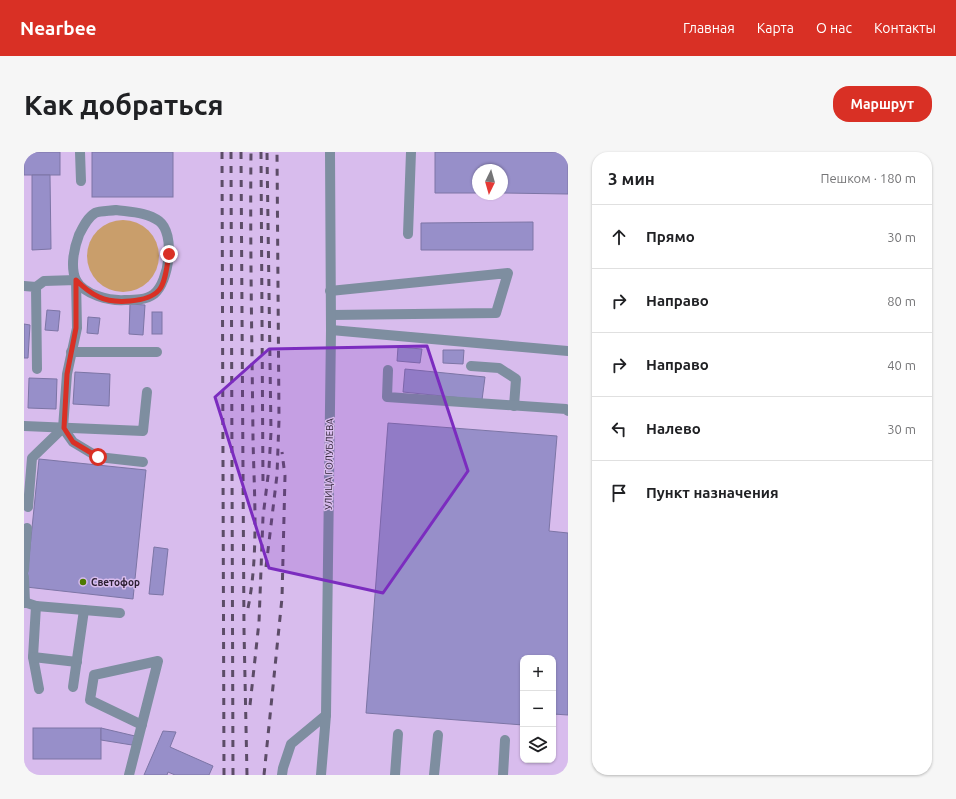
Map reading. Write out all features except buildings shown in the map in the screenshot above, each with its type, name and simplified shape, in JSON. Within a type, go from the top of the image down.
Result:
[{"type":"street","points":[[80,152],[81,181]]},
{"type":"street","name":"УЛИЦА ГОЛУБЛЕВА","points":[[321,775],[326,714],[331,330],[330,152]]},
{"type":"street","points":[[408,234],[411,152]]},
{"type":"street","points":[[24,286],[36,287],[44,281],[76,280],[85,289],[100,298],[136,300],[151,296],[160,290],[169,254],[168,235],[160,222],[148,215],[116,210],[95,213],[84,224],[73,257],[76,280],[76,328],[67,374],[64,428],[73,442],[98,457],[143,462]]},
{"type":"street","points":[[330,291],[508,273],[496,313],[331,315]]},
{"type":"street","points":[[36,287],[37,369]]},
{"type":"street","points":[[331,330],[568,351]]},
{"type":"street","points":[[71,352],[157,352]]},
{"type":"street","points":[[471,366],[499,368],[516,379],[514,406]]},
{"type":"street","points":[[388,370],[387,397],[566,409],[568,411]]},
{"type":"street","points":[[24,426],[143,431],[147,392]]},
{"type":"street","points":[[28,507],[32,458],[64,428]]},
{"type":"street","points":[[24,570],[28,528]]},
{"type":"street","points":[[24,577],[24,603],[36,606],[120,613]]},
{"type":"street","points":[[36,606],[34,657],[40,689]]},
{"type":"street","points":[[73,688],[84,610]]},
{"type":"street","points":[[34,657],[76,662]]},
{"type":"street","points":[[129,775],[142,725],[158,661],[94,675],[90,700],[142,725]]},
{"type":"street","points":[[282,775],[291,744],[326,714]]},
{"type":"street","points":[[395,775],[398,734]]},
{"type":"street","points":[[434,775],[438,735]]},
{"type":"street","points":[[503,775],[505,740]]},
{"type":"highlighted area","points":[[427,346],[468,471],[383,593],[269,568],[215,397],[269,349]]},
{"type":"shaded area","points":[[123,220],[137,223],[149,230],[156,242],[159,256],[156,270],[149,282],[137,289],[123,292],[109,289],[97,282],[90,270],[87,256],[90,242],[97,230],[109,223]]},
{"type":"railway","points":[[222,152],[224,775]]},
{"type":"railway","points":[[231,152],[233,775]]},
{"type":"railway","points":[[241,152],[244,630],[247,775]]},
{"type":"railway","points":[[248,608],[254,566],[255,545],[251,295],[251,152]]},
{"type":"railway","points":[[261,152],[263,484]]},
{"type":"railway","points":[[250,705],[259,622],[263,517],[269,468],[271,432],[267,152]]},
{"type":"railway","points":[[266,567],[277,475],[279,420],[277,152]]},
{"type":"railway","points":[[264,775],[282,598],[285,476],[282,452]]},
{"type":"place","name":"Светофор","points":[[83,582]]},
{"type":"route","points":[[98,457],[73,442],[64,428],[67,374],[76,328],[76,280],[85,289],[100,298],[136,300],[151,296],[160,290],[169,254]]}]
